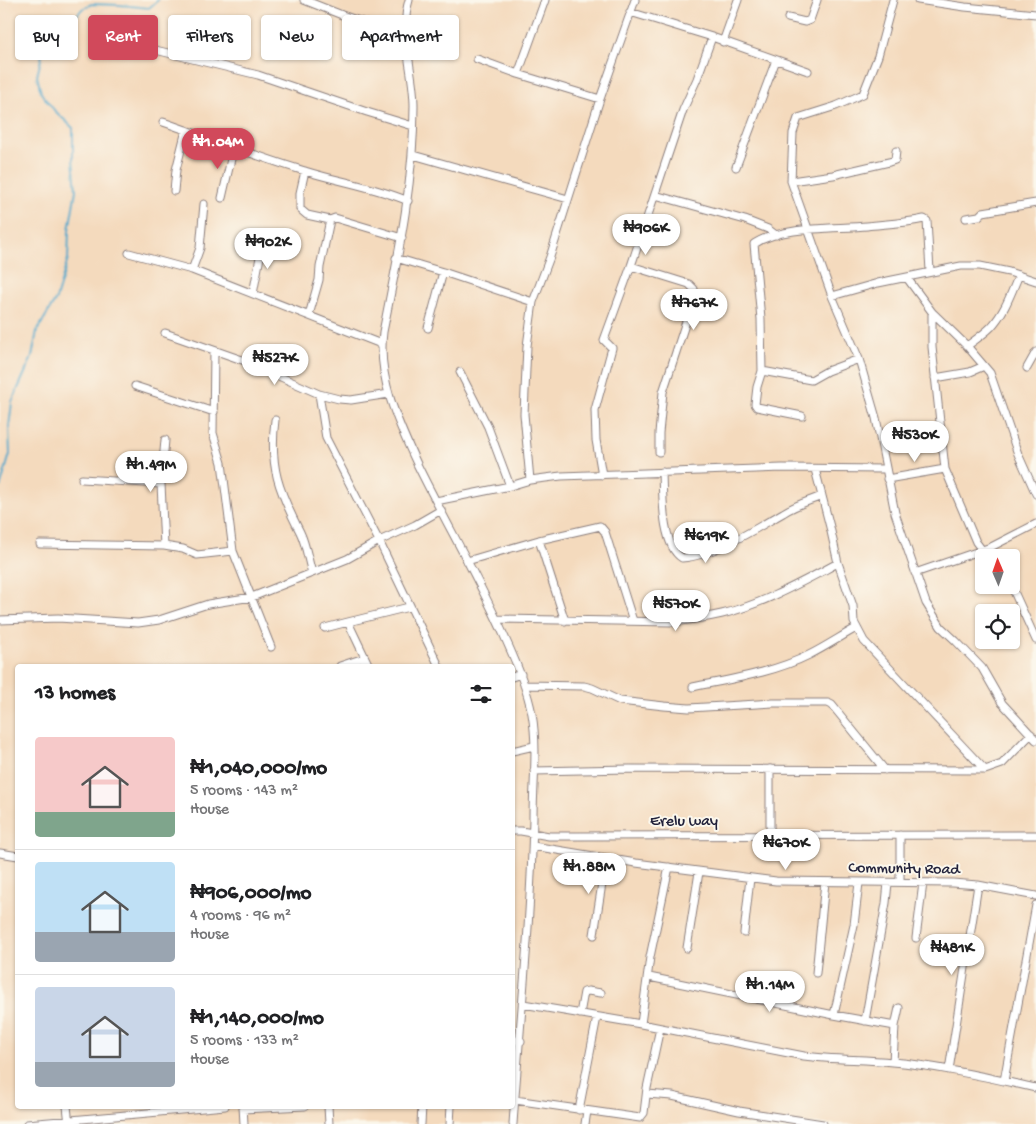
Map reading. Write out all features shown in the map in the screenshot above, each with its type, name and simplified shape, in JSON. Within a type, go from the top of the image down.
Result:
[{"type":"street","points":[[304,0],[342,15]]},
{"type":"street","points":[[405,15],[409,0]]},
{"type":"street","points":[[530,480],[524,414],[527,346],[533,302],[550,257],[600,99],[635,0]]},
{"type":"street","points":[[723,42],[738,0]]},
{"type":"street","points":[[788,18],[806,22],[810,20],[817,0]]},
{"type":"street","points":[[534,771],[985,770],[1002,764],[1034,737],[1002,703],[982,668],[941,627],[926,603],[895,513],[876,418],[858,359],[832,296],[791,181],[793,133],[798,118],[836,106],[863,94],[878,56],[893,0]]},
{"type":"street","points":[[918,0],[965,7],[1036,13]]},
{"type":"street","points":[[942,0],[1036,13]]},
{"type":"street","points":[[518,74],[542,1]]},
{"type":"street","points":[[630,12],[712,37],[808,71]]},
{"type":"street","points":[[602,475],[596,440],[595,410],[612,348],[604,340],[632,266],[683,110],[697,79],[712,37]]},
{"type":"street","points":[[158,51],[258,75],[413,126]]},
{"type":"street","points":[[477,59],[518,74],[600,99]]},
{"type":"street","points":[[409,60],[413,85],[413,154],[402,238],[396,258],[382,344],[383,365],[388,394],[407,442],[497,619],[522,674],[532,715],[534,746],[532,846],[521,1041],[515,1092]]},
{"type":"street","points":[[736,166],[776,60]]},
{"type":"street","points":[[163,122],[305,171],[362,185],[408,201]]},
{"type":"street","points":[[174,192],[176,170],[186,130]]},
{"type":"street","points":[[222,198],[234,146]]},
{"type":"street","points":[[791,181],[833,175],[889,162],[895,160],[896,151]]},
{"type":"street","points":[[413,154],[568,199]]},
{"type":"street","points":[[305,171],[300,193],[300,209],[307,215],[330,220],[335,218],[402,238]]},
{"type":"street","points":[[655,196],[745,220],[768,229],[776,235]]},
{"type":"street","points":[[966,218],[980,216],[983,212],[1036,202]]},
{"type":"street","points":[[192,270],[200,248],[204,204]]},
{"type":"street","points":[[802,416],[757,408],[755,404],[757,387],[762,371],[761,319],[754,244],[776,235],[808,229],[867,226],[924,219],[927,221],[930,271]]},
{"type":"street","points":[[309,315],[319,280],[330,220]]},
{"type":"street","points":[[252,294],[262,242]]},
{"type":"street","points":[[129,253],[192,270],[382,344]]},
{"type":"street","points":[[396,258],[533,302]]},
{"type":"street","points":[[632,266],[689,284],[694,289],[694,298],[664,392],[659,433],[659,452]]},
{"type":"street","points":[[832,296],[878,283],[961,266],[980,266],[1036,281]]},
{"type":"street","points":[[428,328],[443,272]]},
{"type":"street","points":[[967,346],[991,327],[1000,316],[1019,275]]},
{"type":"street","points":[[907,278],[932,312],[967,346],[990,373],[1018,454],[1036,494]]},
{"type":"street","points":[[932,312],[932,347],[945,469],[976,542],[981,549]]},
{"type":"street","points":[[165,333],[245,361],[319,394],[339,400],[388,394]]},
{"type":"street","points":[[214,351],[213,433],[222,463],[233,551],[271,647]]},
{"type":"street","points":[[1027,368],[1036,352]]},
{"type":"street","points":[[762,371],[811,380],[827,371],[858,359]]},
{"type":"street","points":[[935,378],[970,372],[984,366]]},
{"type":"street","points":[[460,372],[488,427],[510,486]]},
{"type":"street","points":[[135,386],[214,412]]},
{"type":"street","points":[[319,394],[326,438],[379,541],[437,664]]},
{"type":"street","points":[[275,420],[272,445],[276,475],[285,502],[300,533],[312,573]]},
{"type":"street","points":[[164,546],[161,484],[165,440]]},
{"type":"street","points":[[436,501],[530,480],[561,476],[782,468],[885,469]]},
{"type":"street","points":[[815,469],[838,563],[851,601],[856,628],[864,641],[985,770]]},
{"type":"street","points":[[887,479],[945,469]]},
{"type":"street","points":[[662,472],[664,521],[674,550],[682,558],[699,555],[746,535],[784,512],[822,496]]},
{"type":"street","points":[[82,479],[161,484]]},
{"type":"street","points":[[0,620],[58,618],[138,623],[158,620],[208,604],[252,597],[347,559],[441,510]]},
{"type":"street","points":[[984,549],[1036,524]]},
{"type":"street","points":[[467,561],[594,526],[602,527],[633,620]]},
{"type":"street","points":[[539,540],[565,621]]},
{"type":"street","points":[[40,544],[164,546],[197,555],[233,551]]},
{"type":"street","points":[[915,573],[975,552]]},
{"type":"street","points":[[497,619],[672,622],[722,614],[755,603],[794,586],[838,563]]},
{"type":"street","points":[[1014,594],[1036,640]]},
{"type":"street","points":[[325,628],[409,607]]},
{"type":"street","points":[[348,622],[368,664]]},
{"type":"street","points":[[693,687],[792,662],[856,628]]},
{"type":"street","points":[[346,664],[364,658]]},
{"type":"street","points":[[515,677],[522,674]]},
{"type":"street","points":[[524,685],[584,686],[620,701],[689,708],[773,703],[828,703],[832,705],[885,770]]},
{"type":"street","points":[[515,750],[534,746]]},
{"type":"street","points":[[770,769],[770,835]]},
{"type":"street","name":"Erelu way","points":[[515,831],[576,836],[1036,835]]},
{"type":"street","points":[[900,835],[900,882]]},
{"type":"street","name":"Community Road","points":[[532,846],[699,872],[783,882],[900,882],[978,885],[1036,896]]},
{"type":"street","points":[[0,853],[15,856]]},
{"type":"street","points":[[594,935],[606,858]]},
{"type":"street","points":[[641,1024],[649,976],[650,957],[669,867]]},
{"type":"street","points":[[688,948],[699,872]]},
{"type":"street","points":[[744,933],[750,878]]},
{"type":"street","points":[[816,973],[825,882]]},
{"type":"street","points":[[834,1016],[854,925],[859,883]]},
{"type":"street","points":[[865,1021],[888,883]]},
{"type":"street","points":[[916,938],[922,883]]},
{"type":"street","points":[[949,1070],[978,885]]},
{"type":"street","points":[[1004,1081],[1036,905]]},
{"type":"street","points":[[649,976],[834,1016],[895,1026]]},
{"type":"street","points":[[580,1014],[584,992],[601,993]]},
{"type":"street","points":[[523,1004],[823,1058],[893,1062],[949,1070],[1036,1088]]},
{"type":"street","points":[[893,1062],[895,1026],[899,1008]]},
{"type":"street","points":[[585,1124],[583,1110],[597,1017]]},
{"type":"street","points":[[515,1100],[638,1118],[644,1113],[648,1094],[647,1088],[660,1028]]},
{"type":"street","points":[[515,1040],[521,1041]]},
{"type":"street","points":[[648,1094],[672,1096],[739,1111],[823,1124]]},
{"type":"street","points":[[67,1109],[69,1122]]},
{"type":"street","points":[[27,1124],[69,1122],[196,1109]]},
{"type":"street","points":[[243,1109],[244,1124]]},
{"type":"street","points":[[328,1109],[329,1124]]},
{"type":"street","points":[[421,1124],[422,1109]]},
{"type":"street","points":[[450,1124],[451,1109]]},
{"type":"street","points":[[513,1124],[514,1109]]},
{"type":"waterway","points":[[0,488],[10,454],[9,427],[12,402],[32,357],[37,331],[56,299],[68,259],[69,230],[76,190],[73,160],[73,128],[54,110],[41,93],[37,76],[42,55],[51,36],[74,19],[82,9],[91,4],[149,8],[158,0]]}]
